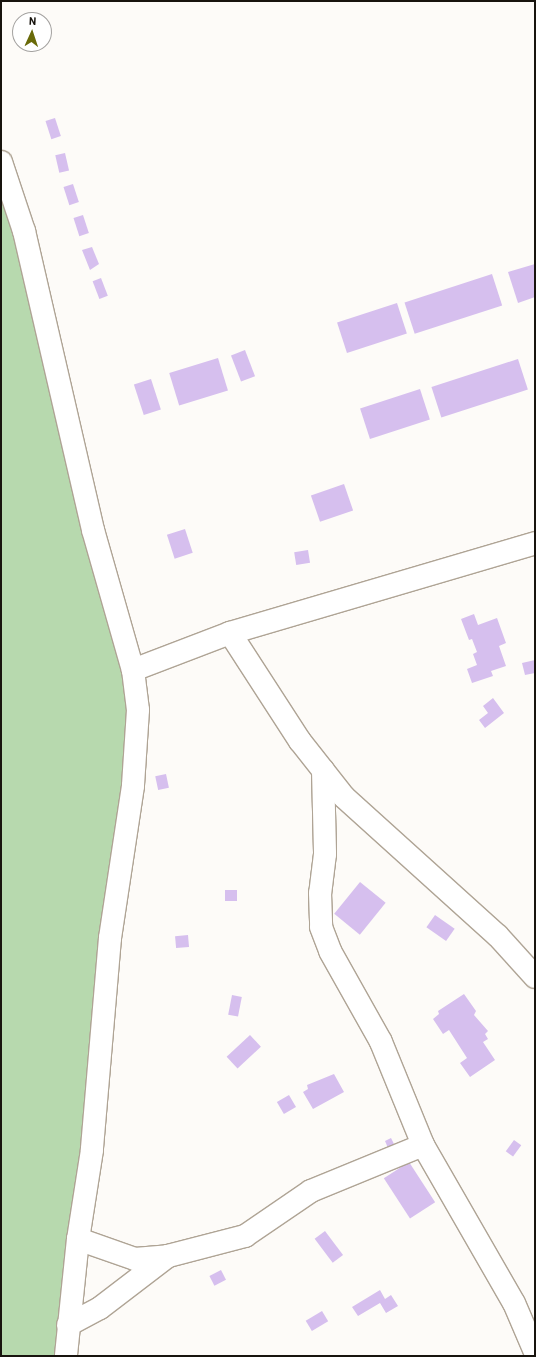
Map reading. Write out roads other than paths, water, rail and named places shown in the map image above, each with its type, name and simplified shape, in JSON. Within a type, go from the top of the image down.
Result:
[{"type":"street","points":[[1,162],[24,231],[92,530],[133,670],[138,710],[133,786],[110,938],[92,1150],[78,1240],[68,1325],[66,1356]]},
{"type":"street","points":[[133,670],[230,633],[535,543]]},
{"type":"street","points":[[230,633],[300,741],[344,797],[498,936],[535,977]]},
{"type":"street","points":[[323,770],[325,854],[320,893],[321,927],[330,951],[381,1042],[424,1145],[514,1303],[535,1352]]},
{"type":"street","points":[[78,1240],[135,1259],[168,1256],[245,1236],[311,1191],[424,1145]]},
{"type":"street","points":[[68,1325],[100,1308],[168,1256]]}]
